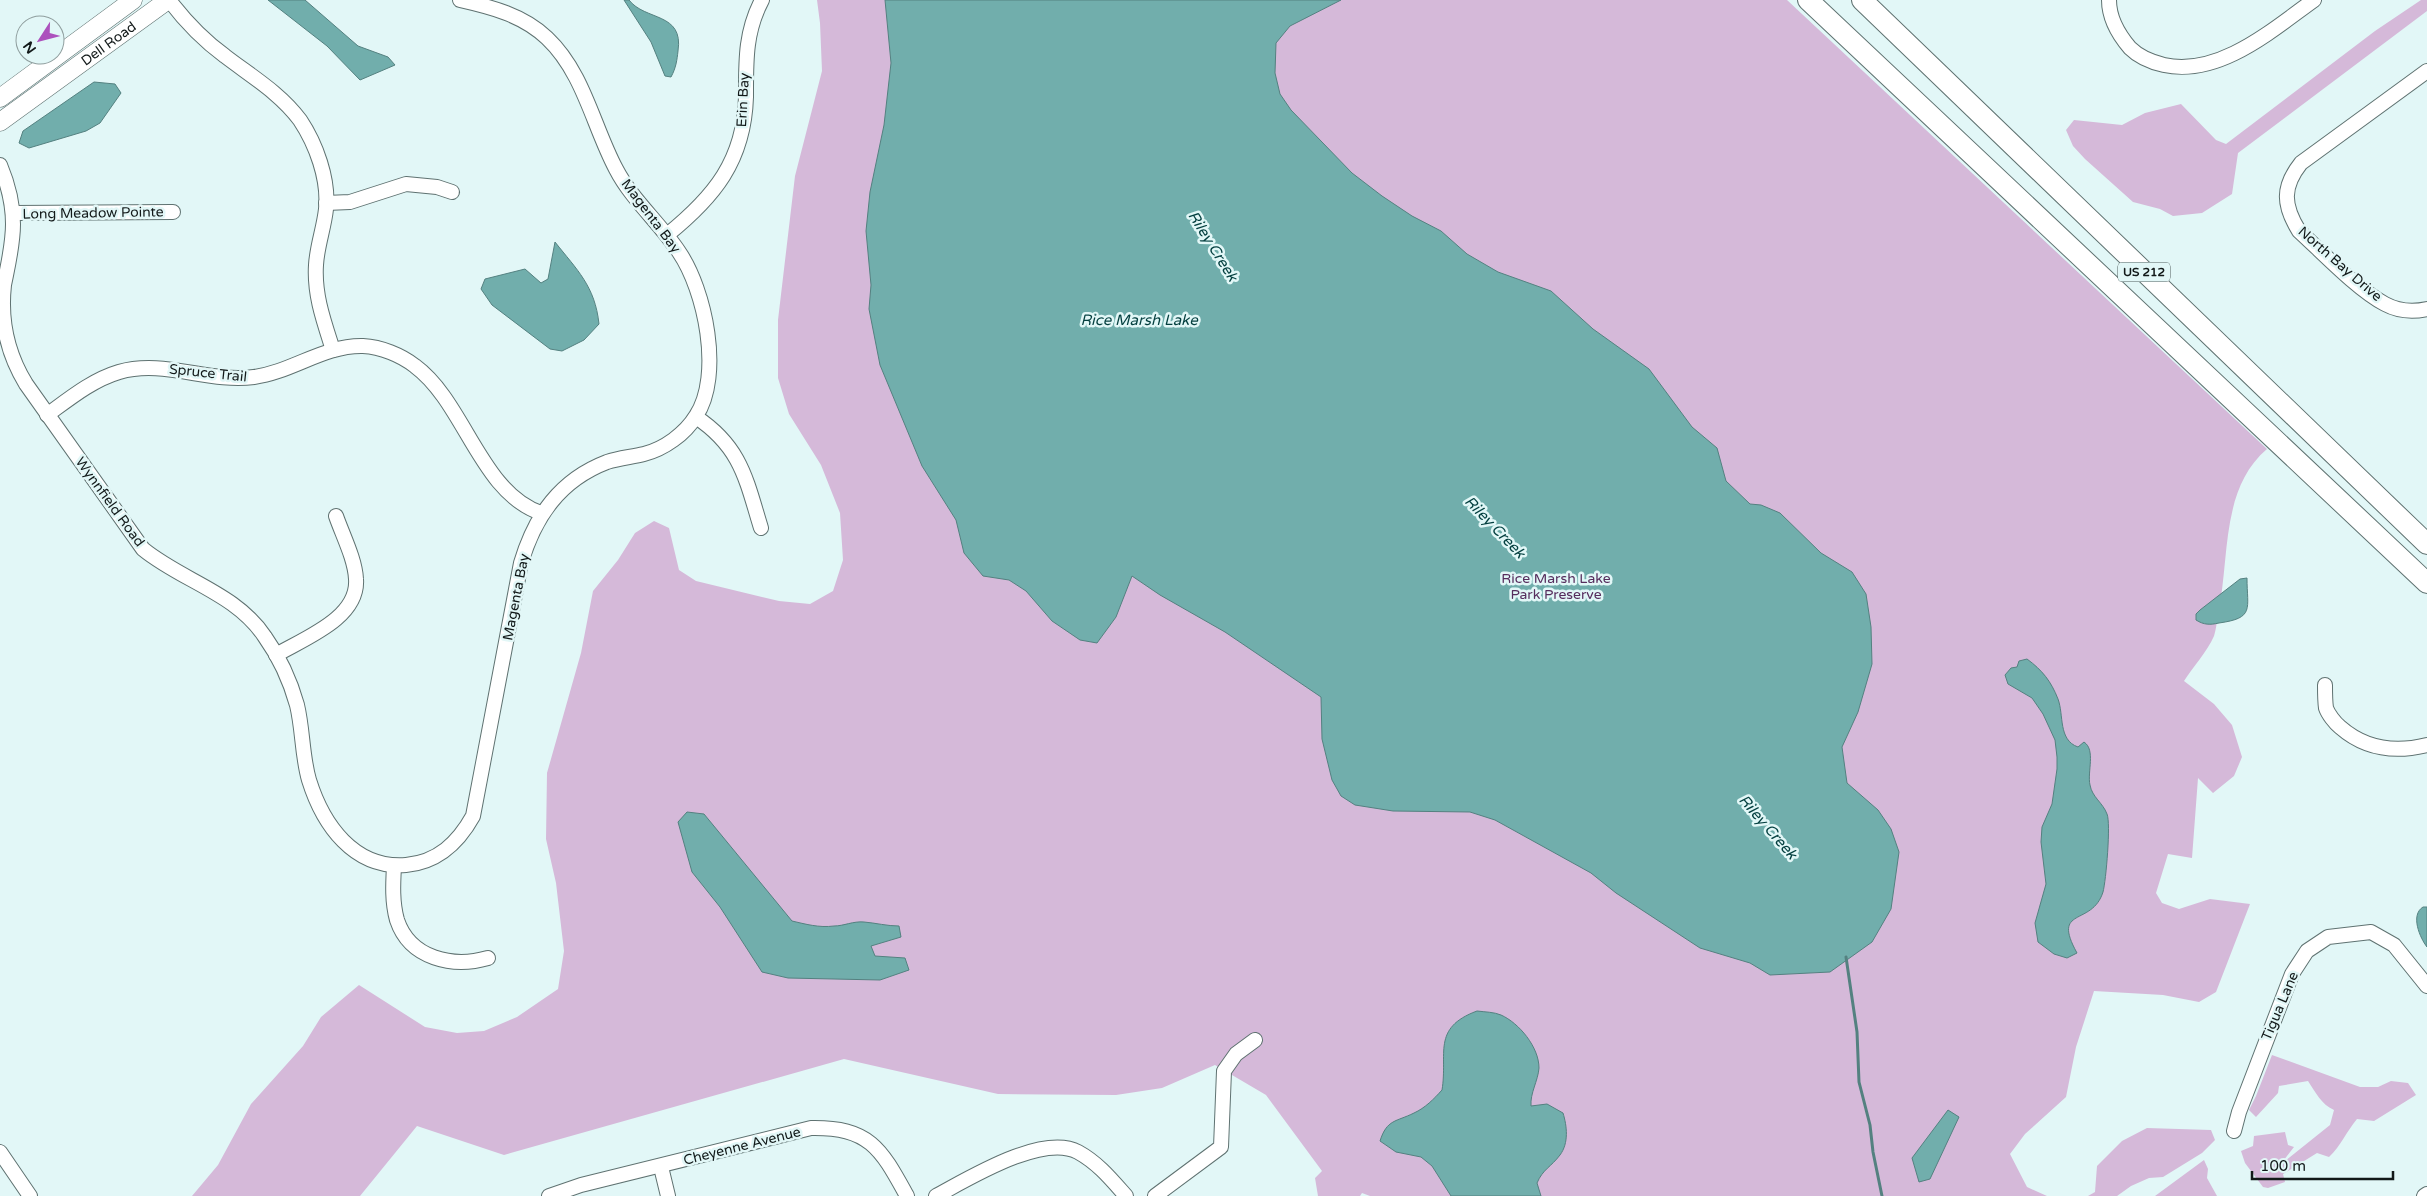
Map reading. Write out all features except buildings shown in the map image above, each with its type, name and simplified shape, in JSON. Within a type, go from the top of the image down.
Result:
[{"type":"highway","name":"US 212","points":[[1808,0],[2427,583]]},
{"type":"highway","name":"US 212","points":[[1862,0],[2427,544]]},
{"type":"main road","name":"Dell Road","points":[[0,98],[133,0]]},
{"type":"main road","name":"Dell Road","points":[[0,122],[168,0]]},
{"type":"street","points":[[168,0],[188,24],[205,40],[278,97],[299,119],[311,138],[325,182],[326,203],[316,265],[316,285],[319,303],[333,350]]},
{"type":"street","name":"Magenta Bay","points":[[368,858],[394,866],[427,861],[442,854],[455,843],[473,816],[521,563],[533,529],[541,514],[554,497],[570,482],[608,462],[656,450],[682,432],[696,417],[708,386],[711,368],[696,287],[689,268],[667,235],[617,172],[580,86],[560,51],[529,24],[511,14],[485,3],[460,0]]},
{"type":"street","name":"Erin Bay","points":[[667,235],[708,198],[732,161],[740,140],[744,119],[747,44],[762,0]]},
{"type":"street","points":[[2109,0],[2112,19],[2117,31],[2133,52],[2156,63],[2182,67],[2195,67],[2232,53],[2261,38],[2314,0]]},
{"type":"street","name":"North Bay Drive","points":[[2427,71],[2301,163],[2292,174],[2287,189],[2286,204],[2291,218],[2299,231],[2369,294],[2385,305],[2401,310],[2427,310]]},
{"type":"street","name":"Wynnfield Road","points":[[0,164],[7,182],[13,213],[11,248],[3,277],[2,307],[8,347],[15,366],[47,415],[143,549],[160,563],[226,598],[246,615],[264,635],[290,682],[297,707],[310,780],[320,806],[333,831],[345,844],[368,858]]},
{"type":"street","points":[[326,203],[350,202],[406,184],[422,184],[452,192]]},
{"type":"street","name":"Long Meadow Pointe","points":[[13,213],[173,212]]},
{"type":"street","name":"Spruce Trail","points":[[47,415],[84,388],[118,372],[136,368],[156,368],[233,378],[253,377],[291,368],[333,350],[362,346],[381,348],[414,364],[427,376],[440,390],[497,479],[529,509],[541,514]]},
{"type":"street","points":[[696,417],[718,434],[739,462],[761,528]]},
{"type":"street","points":[[276,655],[337,619],[352,603],[356,592],[356,578],[336,516]]},
{"type":"street","points":[[2325,685],[2326,710],[2349,735],[2365,743],[2395,750],[2427,744]]},
{"type":"street","points":[[394,866],[393,889],[398,922],[407,937],[419,949],[450,962],[466,963],[488,958]]},
{"type":"street","name":"Tigua Lane","points":[[2234,1131],[2239,1112],[2292,974],[2307,951],[2328,937],[2355,932],[2374,934],[2394,944],[2427,986]]},
{"type":"street","points":[[1156,1196],[1221,1147],[1224,1071],[1236,1054],[1255,1040]]},
{"type":"street","name":"Cheyenne Avenue","points":[[549,1196],[581,1186],[811,1128],[850,1131],[870,1142],[887,1158],[907,1196]]},
{"type":"street","points":[[936,1196],[989,1168],[1026,1152],[1052,1148],[1076,1151],[1103,1169],[1126,1196]]},
{"type":"street","points":[[0,1152],[30,1196]]},
{"type":"street","points":[[660,1167],[668,1196]]},
{"type":"green space","name":"Rice Marsh Lake Park Preserve","points":[[817,0],[1787,0],[2267,449],[2252,465],[2241,484],[2234,504],[2229,526],[2222,593],[2214,636],[2204,654],[2184,681],[2214,704],[2232,725],[2242,757],[2234,776],[2213,793],[2198,778],[2192,858],[2168,854],[2156,893],[2162,903],[2179,909],[2210,899],[2250,904],[2216,992],[2199,1002],[2163,995],[2094,991],[2076,1047],[2066,1097],[2025,1134],[2010,1154],[2027,1187],[2047,1196],[1370,1196],[1362,1193],[1360,1196],[1318,1196],[1315,1178],[1322,1171],[1266,1095],[1215,1065],[1162,1088],[1116,1095],[998,1094],[844,1059],[504,1155],[417,1126],[360,1196],[192,1196],[218,1165],[251,1104],[303,1046],[321,1017],[359,985],[425,1027],[457,1033],[484,1031],[517,1017],[558,989],[564,951],[556,883],[546,839],[547,773],[581,653],[593,591],[618,560],[635,533],[654,521],[669,528],[679,570],[696,581],[779,601],[810,604],[833,591],[843,560],[840,513],[821,465],[789,414],[778,378],[778,320],[795,176],[822,71]]},
{"type":"green space","points":[[2421,0],[2427,0],[2427,11],[2238,153],[2232,194],[2202,213],[2173,216],[2160,209],[2133,202],[2085,159],[2073,146],[2066,130],[2074,120],[2122,125],[2145,113],[2181,104],[2216,140],[2226,144],[2375,31]]},
{"type":"green space","points":[[2272,1055],[2360,1087],[2378,1087],[2391,1081],[2408,1083],[2416,1095],[2374,1121],[2357,1119],[2329,1157],[2317,1153],[2283,1174],[2285,1182],[2268,1188],[2263,1187],[2245,1163],[2241,1151],[2253,1146],[2254,1136],[2285,1132],[2288,1145],[2294,1147],[2280,1165],[2330,1125],[2334,1110],[2322,1101],[2308,1081],[2279,1086],[2278,1093],[2256,1117],[2249,1110]]},
{"type":"green space","points":[[2147,1128],[2211,1130],[2215,1140],[2202,1153],[2163,1177],[2149,1178],[2131,1186],[2117,1196],[2088,1196],[2095,1192],[2097,1166],[2122,1141]]},
{"type":"green space","points":[[2204,1160],[2208,1169],[2207,1178],[2217,1196],[2155,1196]]},
{"type":"water","points":[[268,0],[305,0],[358,46],[388,57],[395,65],[360,80],[327,46]]},
{"type":"water","points":[[624,0],[629,0],[636,7],[669,23],[675,30],[678,38],[678,51],[677,61],[671,77],[665,76],[651,42]]},
{"type":"water","name":"Rice Marsh Lake","points":[[885,0],[1341,0],[1290,26],[1276,43],[1275,73],[1280,94],[1291,110],[1352,173],[1382,196],[1412,216],[1441,231],[1467,254],[1498,272],[1551,291],[1593,329],[1649,369],[1692,427],[1717,448],[1726,481],[1750,504],[1761,505],[1780,513],[1821,553],[1852,572],[1866,594],[1871,627],[1872,664],[1858,712],[1842,747],[1847,783],[1878,810],[1891,829],[1899,852],[1891,909],[1872,942],[1830,972],[1770,975],[1750,963],[1700,948],[1616,893],[1591,873],[1495,820],[1470,812],[1393,811],[1355,805],[1341,796],[1332,780],[1322,739],[1321,697],[1225,632],[1160,595],[1132,576],[1116,617],[1097,643],[1080,640],[1052,621],[1026,591],[1009,580],[983,576],[964,553],[956,520],[922,466],[880,365],[869,309],[871,285],[866,231],[870,192],[884,125],[891,63]]},
{"type":"water","points":[[94,82],[115,84],[121,93],[100,123],[86,131],[29,148],[19,143],[23,131]]},
{"type":"water","points":[[555,242],[584,279],[594,299],[599,324],[584,340],[562,351],[550,349],[492,305],[481,289],[485,279],[525,269],[541,283],[548,279]]},
{"type":"water","points":[[2247,578],[2248,605],[2244,615],[2231,621],[2213,624],[2204,624],[2196,620],[2196,614],[2200,610],[2240,579]]},
{"type":"water","points":[[2027,659],[2045,676],[2058,699],[2064,733],[2067,739],[2078,747],[2084,742],[2088,746],[2090,750],[2089,780],[2091,789],[2105,810],[2108,819],[2108,852],[2103,892],[2098,903],[2091,910],[2071,922],[2069,929],[2070,938],[2077,953],[2067,958],[2054,954],[2038,942],[2035,923],[2046,884],[2041,842],[2042,827],[2052,804],[2057,757],[2055,740],[2043,714],[2032,698],[2008,684],[2005,675],[2011,668],[2017,667],[2019,661]]},
{"type":"water","points":[[687,812],[704,814],[792,921],[823,926],[868,922],[899,926],[901,937],[871,946],[875,956],[905,958],[909,970],[880,980],[788,978],[762,972],[720,907],[692,872],[678,822]]},
{"type":"water","points":[[2423,907],[2427,907],[2427,947],[2419,932],[2417,921],[2417,915]]},
{"type":"water","points":[[1477,1011],[1501,1015],[1515,1024],[1527,1037],[1536,1052],[1539,1068],[1531,1106],[1547,1104],[1563,1113],[1566,1129],[1565,1145],[1560,1155],[1542,1174],[1537,1183],[1541,1196],[1451,1196],[1432,1166],[1421,1157],[1396,1152],[1380,1141],[1389,1125],[1422,1109],[1442,1090],[1444,1043],[1447,1034],[1453,1025]]},
{"type":"water","points":[[1948,1110],[1959,1117],[1930,1179],[1919,1182],[1912,1158]]},
{"type":"waterway","name":"Riley Creek","points":[[1846,957],[1857,1032],[1859,1082],[1870,1125],[1873,1152],[1882,1196]]}]
